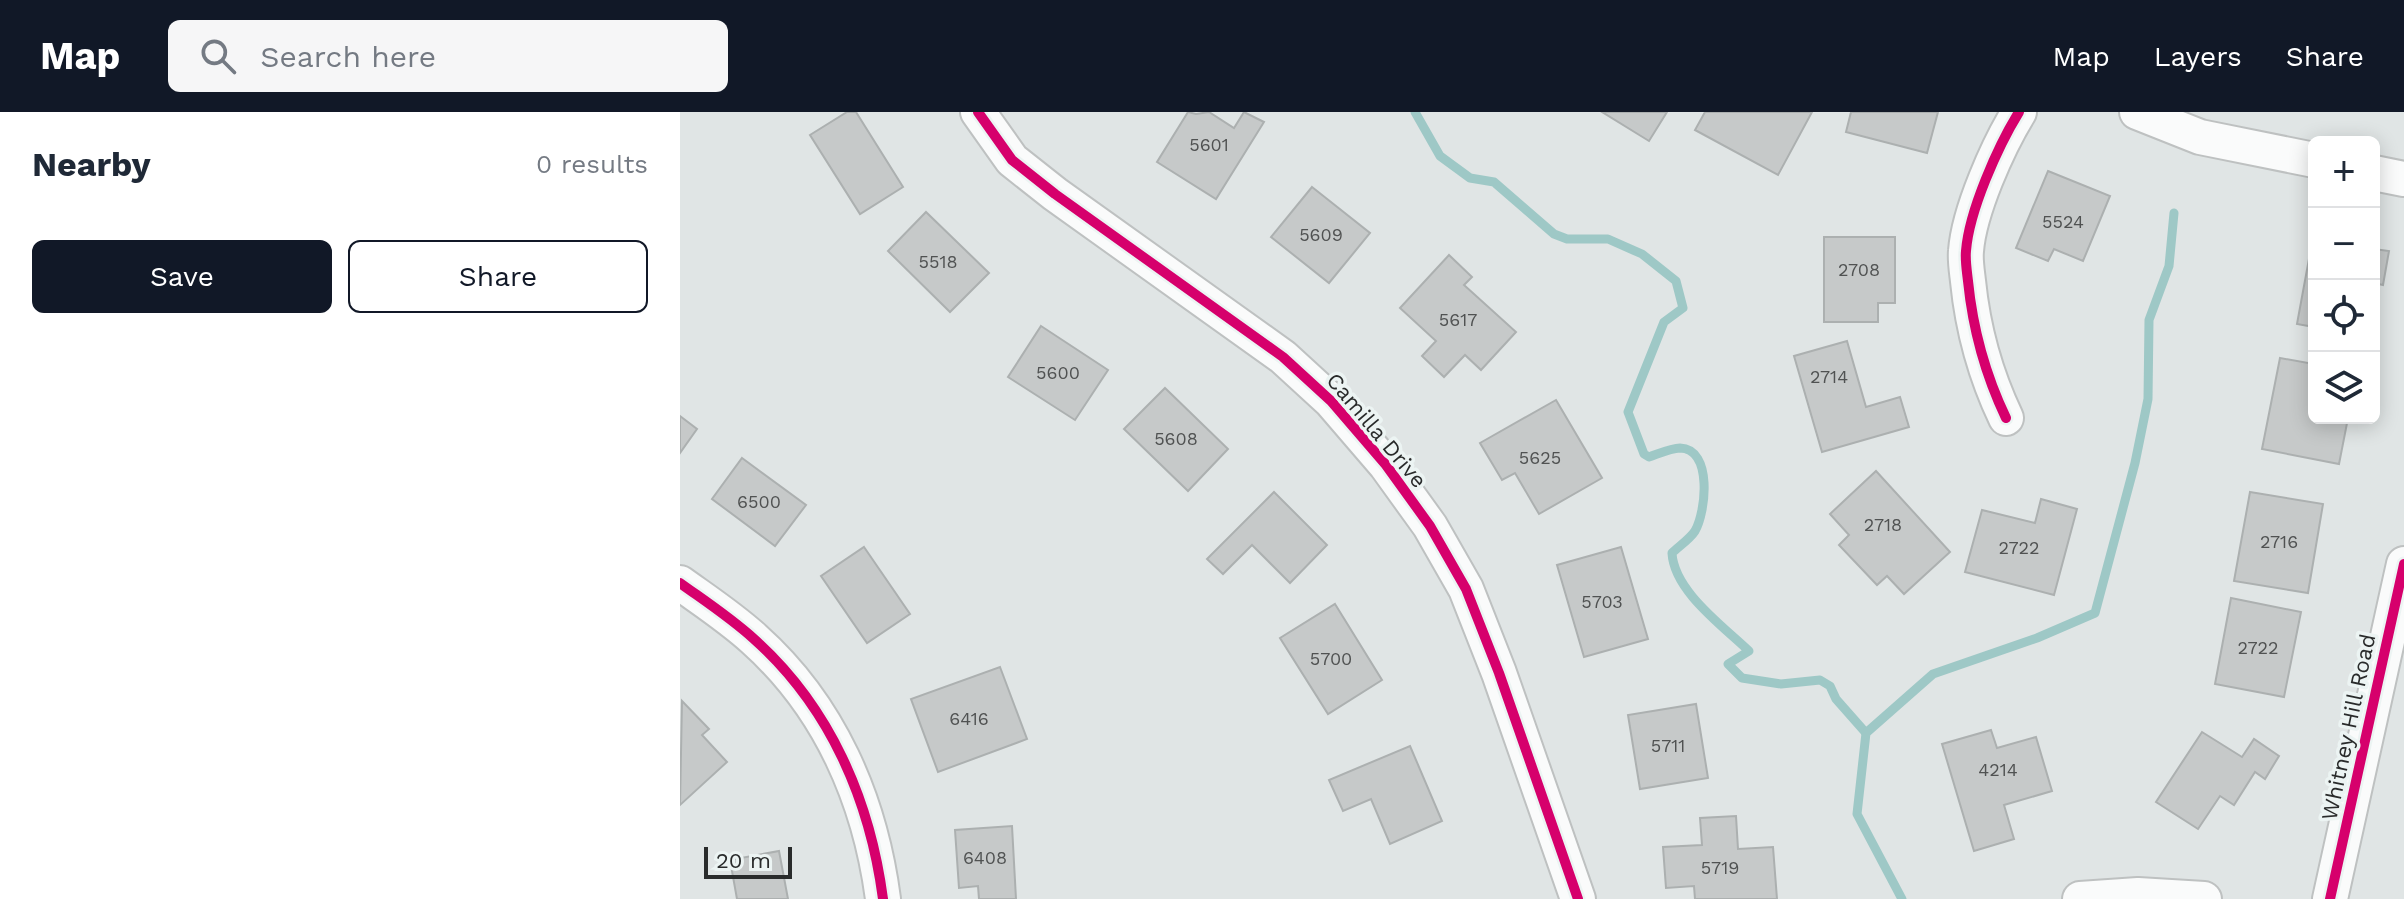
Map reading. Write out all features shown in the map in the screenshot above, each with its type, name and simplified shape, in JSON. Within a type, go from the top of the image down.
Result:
[{"type":"street","name":"Camilla Drive","points":[[978,112],[1012,160],[1283,357],[1331,401],[1386,465],[1430,526],[1466,589],[1499,673],[1578,899]]},
{"type":"street","points":[[2006,418],[1989,382],[1980,352],[1971,313],[1965,251],[1980,193],[2007,130],[2019,112]]},
{"type":"street","points":[[2137,112],[2200,137],[2308,159]]},
{"type":"street","points":[[2380,174],[2404,179]]},
{"type":"street","name":"Whitney Hill Road","points":[[2330,899],[2404,564]]},
{"type":"street","points":[[680,583],[757,642],[816,710],[861,797],[877,854],[883,899]]},
{"type":"street","points":[[2080,899],[2138,895],[2204,899]]},
{"type":"building","points":[[847,112],[856,112],[903,187],[860,214],[810,135]]},
{"type":"building","points":[[1188,112],[1209,112],[1234,128],[1244,112],[1264,122],[1216,199],[1157,162]]},
{"type":"building","points":[[1602,112],[1667,112],[1649,141]]},
{"type":"building","points":[[1705,112],[1812,112],[1778,175],[1695,130]]},
{"type":"building","points":[[1851,112],[1938,112],[1927,153],[1846,132]]},
{"type":"building","points":[[2048,171],[2110,196],[2083,261],[2054,249],[2048,261],[2016,248]]},
{"type":"building","points":[[1312,187],[1370,233],[1329,283],[1271,237]]},
{"type":"building","points":[[926,212],[989,273],[950,312],[888,251]]},
{"type":"building","points":[[1824,237],[1895,237],[1895,303],[1878,303],[1878,322],[1824,322]]},
{"type":"building","points":[[2380,250],[2389,251],[2383,285],[2380,284]]},
{"type":"building","points":[[1449,255],[1472,277],[1464,285],[1516,332],[1481,370],[1465,355],[1444,377],[1422,356],[1436,341],[1400,308]]},
{"type":"building","points":[[2308,264],[2308,326],[2297,324]]},
{"type":"building","points":[[1041,326],[1108,370],[1075,420],[1008,377]]},
{"type":"building","points":[[1847,341],[1866,407],[1900,397],[1909,427],[1822,452],[1794,356]]},
{"type":"building","points":[[2280,358],[2308,363],[2308,424],[2347,424],[2339,464],[2262,449]]},
{"type":"building","points":[[1165,388],[1228,449],[1188,491],[1124,429]]},
{"type":"building","points":[[1556,400],[1602,478],[1539,514],[1515,473],[1502,480],[1480,443]]},
{"type":"building","points":[[680,416],[697,429],[680,453]]},
{"type":"building","points":[[742,458],[806,505],[775,546],[712,499]]},
{"type":"building","points":[[1876,471],[1950,552],[1904,594],[1887,576],[1877,585],[1839,545],[1849,535],[1830,514]]},
{"type":"building","points":[[1274,492],[1327,545],[1290,583],[1252,545],[1223,574],[1207,559]]},
{"type":"building","points":[[2250,492],[2323,504],[2308,593],[2234,581]]},
{"type":"building","points":[[2041,499],[2077,509],[2054,595],[1965,572],[1982,510],[2035,523]]},
{"type":"building","points":[[864,547],[910,614],[867,643],[821,576]]},
{"type":"building","points":[[1621,547],[1648,639],[1584,657],[1557,565]]},
{"type":"building","points":[[2231,598],[2301,612],[2284,697],[2215,684]]},
{"type":"building","points":[[1335,604],[1382,680],[1328,714],[1280,638]]},
{"type":"building","points":[[1000,667],[1027,739],[938,772],[911,699]]},
{"type":"building","points":[[682,701],[709,729],[702,735],[727,762],[680,805]]},
{"type":"building","points":[[1696,704],[1708,778],[1640,789],[1628,715]]},
{"type":"building","points":[[1991,730],[1997,748],[2036,737],[2052,791],[2004,805],[2014,839],[1974,851],[1942,744]]},
{"type":"building","points":[[2202,732],[2242,757],[2254,739],[2279,756],[2265,779],[2255,772],[2234,805],[2220,796],[2198,829],[2156,802]]},
{"type":"building","points":[[1410,746],[1442,821],[1390,844],[1371,799],[1343,811],[1329,780]]},
{"type":"building","points":[[1736,816],[1738,849],[1773,847],[1777,899],[1695,899],[1694,886],[1666,888],[1663,847],[1702,845],[1700,818]]},
{"type":"building","points":[[1012,826],[1016,899],[979,899],[978,886],[959,888],[955,830]]},
{"type":"building","points":[[779,851],[788,899],[737,899],[730,860]]},
{"type":"waterway","points":[[1415,112],[1440,156],[1470,178],[1494,182],[1554,234],[1567,239],[1608,239],[1642,254],[1676,281],[1683,308],[1664,322],[1628,412],[1644,454],[1649,457],[1680,448],[1691,451],[1702,470],[1704,497],[1699,522],[1693,534],[1672,553],[1675,567],[1690,594],[1749,651],[1728,664],[1742,678],[1781,684],[1820,680],[1830,686],[1836,699],[1866,733]]},
{"type":"waterway","points":[[1902,899],[1857,814],[1866,733],[1933,674],[2037,638],[2095,613],[2135,463],[2148,399],[2149,320],[2169,266],[2174,213]]},
{"type":"cycle path","points":[[978,112],[1012,160],[1283,357],[1331,401],[1386,465],[1430,526],[1466,589],[1499,673],[1578,899]]},
{"type":"cycle path","points":[[2006,418],[1977,335],[1966,255],[1968,235],[1979,198],[2002,142],[2019,112]]},
{"type":"cycle path","points":[[2330,899],[2404,564]]},
{"type":"cycle path","points":[[680,583],[754,639],[781,666],[825,725],[857,791],[877,862],[883,899]]}]
